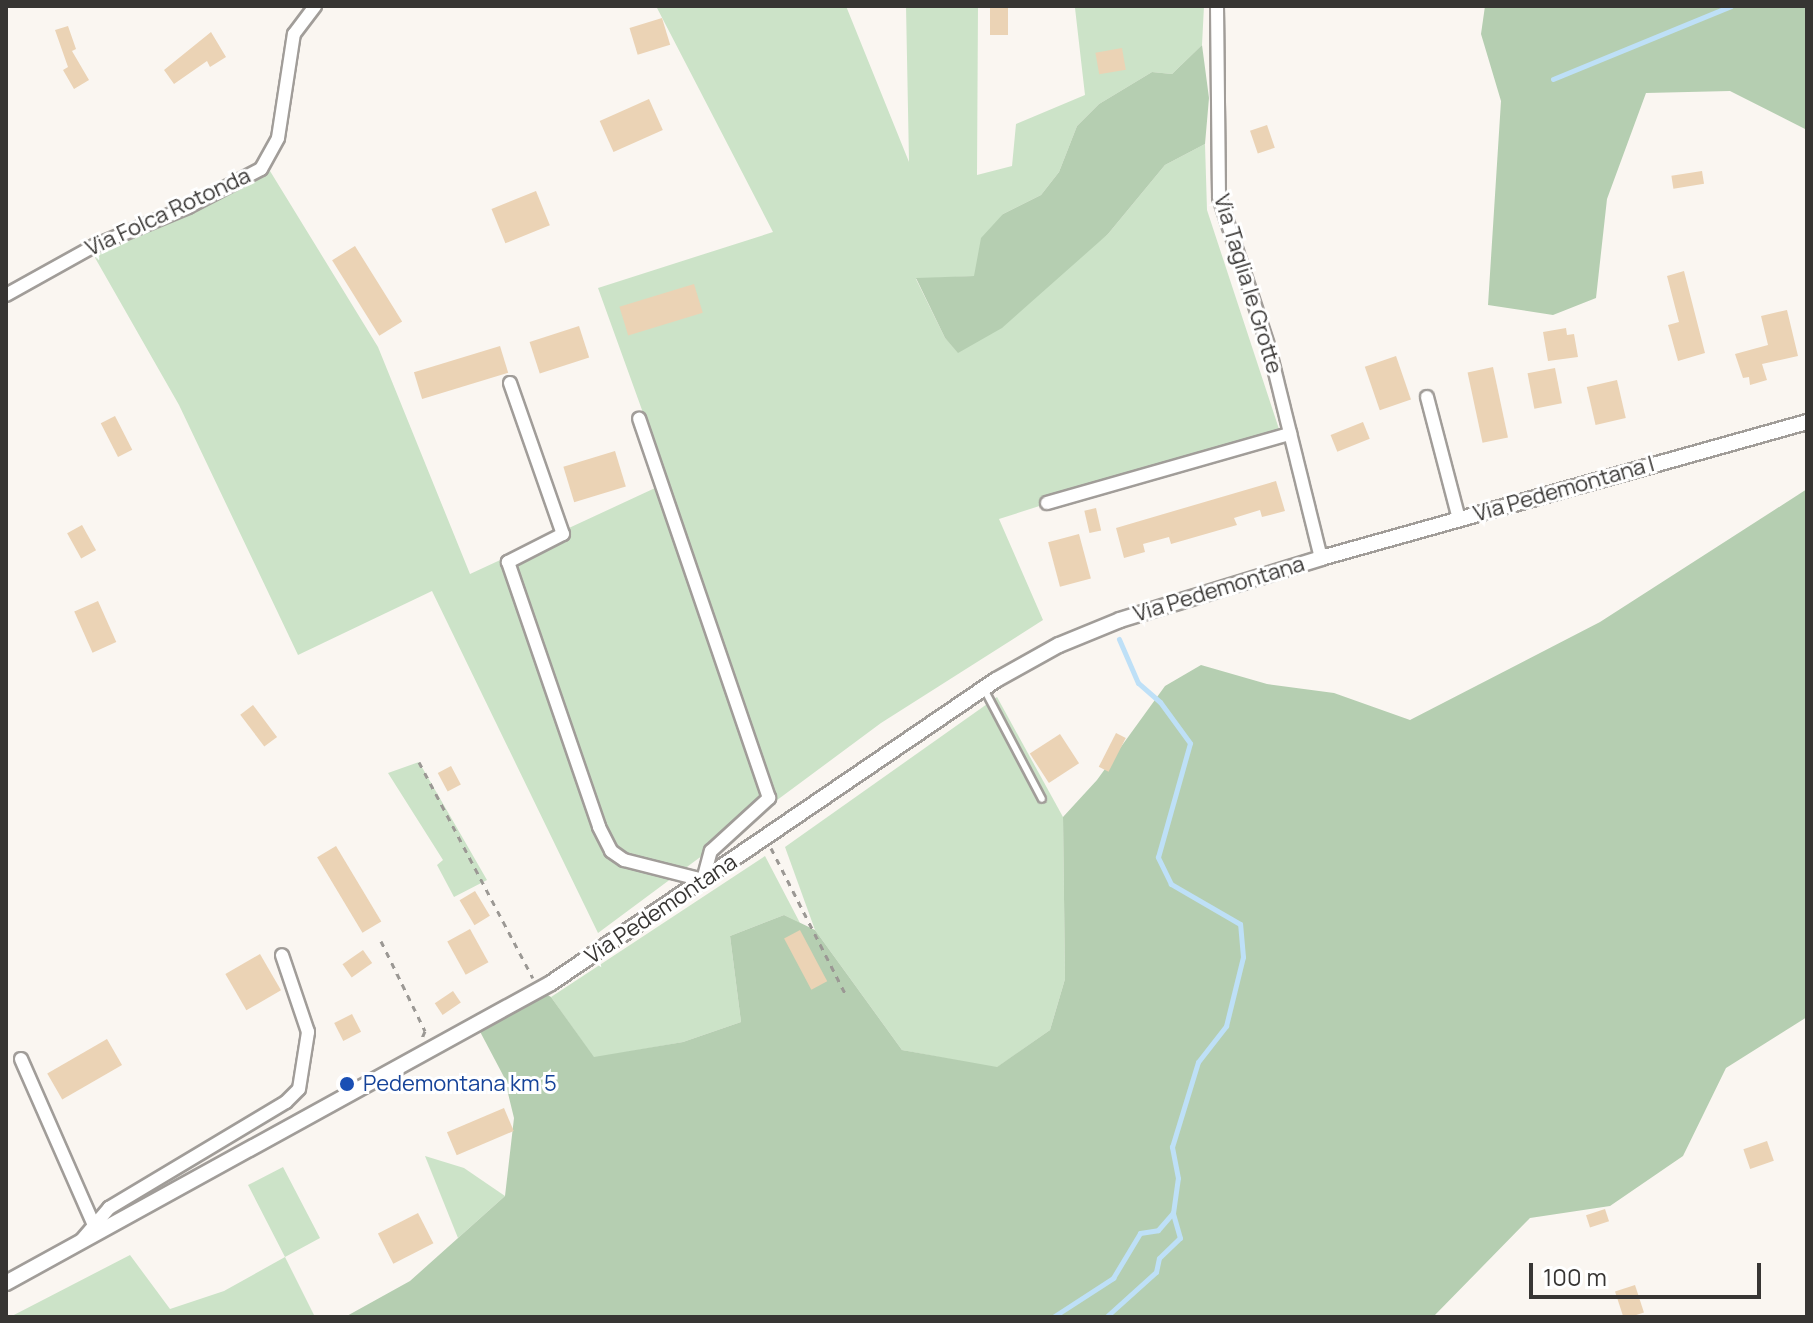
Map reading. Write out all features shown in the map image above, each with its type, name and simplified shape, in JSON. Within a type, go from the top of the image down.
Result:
[{"type":"street","name":"Via Folca Rotonda","points":[[6,295],[94,246],[188,207],[261,169],[278,138],[294,34],[315,6]]},
{"type":"street","name":"Via Taglia le Grotte","points":[[1217,6],[1219,197],[1269,348],[1321,558]]},
{"type":"street","points":[[510,383],[563,534],[508,562],[599,827],[611,851],[624,860],[703,880],[711,851],[769,798],[639,419]]},
{"type":"street","points":[[1427,397],[1459,519]]},
{"type":"street","name":"Via Pedemontana I","points":[[1321,558],[1807,422]]},
{"type":"street","points":[[1047,503],[1290,434]]},
{"type":"street","name":"Via Pedemontana","points":[[6,1283],[539,990],[984,689],[1094,629],[1321,558]]},
{"type":"street","points":[[80,1242],[93,1223],[109,1208],[286,1102],[299,1089],[308,1032],[282,955]]},
{"type":"street","points":[[21,1059],[93,1223]]},
{"type":"lane","points":[[984,689],[1042,799]]},
{"type":"path","points":[[419,762],[539,990]]},
{"type":"path","points":[[766,837],[847,997]]},
{"type":"path","points":[[381,941],[425,1031],[410,1060]]},
{"type":"green space","points":[[656,6],[846,6],[909,162],[906,6],[978,6],[977,175],[1012,166],[1016,124],[1085,95],[1075,8],[1056,6],[1204,6],[1202,45],[1172,74],[1152,72],[1099,104],[1077,126],[1059,172],[1041,195],[1003,214],[975,276],[916,279],[945,338],[958,352],[1108,234],[1165,165],[1205,144],[1207,210],[1279,429],[999,519],[1043,620],[881,723],[598,933],[432,591],[298,655],[179,405],[94,256],[270,171],[378,347],[470,574],[668,482],[598,288],[773,232]]},
{"type":"green space","points":[[1485,6],[1807,6],[1807,130],[1730,91],[1646,93],[1607,199],[1596,298],[1553,315],[1488,305],[1501,101],[1481,34]]},
{"type":"green space","points":[[1202,45],[1209,98],[1205,144],[1165,165],[1108,234],[1002,328],[958,353],[945,338],[916,278],[974,276],[981,238],[1003,214],[1041,195],[1059,172],[1077,126],[1099,104],[1152,72],[1172,74]]},
{"type":"green space","points":[[1807,489],[1807,1017],[1726,1068],[1683,1156],[1610,1206],[1530,1218],[1433,1317],[345,1317],[410,1281],[505,1196],[514,1118],[504,1077],[476,1024],[539,990],[551,997],[594,1057],[683,1042],[741,1022],[730,936],[784,915],[815,930],[902,1050],[997,1067],[1050,1030],[1065,979],[1063,817],[1097,780],[1165,686],[1201,665],[1267,684],[1334,693],[1410,720],[1600,622]]},
{"type":"green space","points":[[997,697],[1063,817],[1065,979],[1050,1030],[996,1068],[902,1050],[815,930],[785,847]]},
{"type":"green space","points":[[419,762],[487,880],[454,897],[437,865],[443,860],[388,773]]},
{"type":"green space","points":[[765,856],[800,923],[784,915],[730,936],[741,1022],[683,1042],[594,1058],[551,997]]},
{"type":"green space","points":[[425,1156],[464,1168],[505,1196],[458,1238]]},
{"type":"green space","points":[[283,1167],[320,1238],[285,1257],[248,1185]]},
{"type":"green space","points":[[130,1255],[170,1309],[224,1291],[285,1257],[315,1317],[10,1317]]},
{"type":"building","points":[[990,6],[1008,6],[1008,35],[990,35]]},
{"type":"building","points":[[662,18],[670,45],[638,55],[629,28]]},
{"type":"building","points":[[68,26],[76,49],[72,51],[89,80],[74,89],[63,70],[68,67],[55,30]]},
{"type":"building","points":[[211,32],[226,57],[210,67],[207,61],[174,84],[164,70]]},
{"type":"building","points":[[1122,48],[1126,70],[1099,74],[1095,53]]},
{"type":"building","points":[[649,99],[663,130],[613,152],[600,121]]},
{"type":"building","points":[[1267,125],[1275,148],[1258,154],[1250,131]]},
{"type":"building","points":[[1702,171],[1704,184],[1673,189],[1671,176]]},
{"type":"building","points":[[536,191],[550,225],[505,243],[491,209]]},
{"type":"building","points":[[355,246],[402,321],[379,336],[332,260]]},
{"type":"building","points":[[1684,271],[1705,353],[1678,361],[1668,325],[1679,322],[1667,276]]},
{"type":"building","points":[[694,284],[703,313],[628,335],[619,307]]},
{"type":"building","points":[[1787,310],[1798,356],[1762,364],[1767,380],[1750,385],[1749,377],[1743,378],[1735,354],[1768,345],[1761,316]]},
{"type":"building","points":[[579,326],[589,357],[540,373],[530,342]]},
{"type":"building","points":[[1566,328],[1567,335],[1574,334],[1578,357],[1548,361],[1543,332]]},
{"type":"building","points":[[500,346],[508,373],[422,399],[414,372]]},
{"type":"building","points":[[1396,356],[1411,399],[1380,410],[1365,367]]},
{"type":"building","points":[[1493,367],[1508,437],[1483,443],[1468,372]]},
{"type":"building","points":[[1555,368],[1562,403],[1534,409],[1528,373]]},
{"type":"building","points":[[1617,380],[1626,418],[1596,425],[1587,387]]},
{"type":"building","points":[[115,416],[132,450],[118,457],[101,423]]},
{"type":"building","points":[[1363,422],[1370,439],[1337,452],[1331,435]]},
{"type":"building","points":[[615,451],[626,486],[574,502],[563,467]]},
{"type":"building","points":[[1276,481],[1285,511],[1262,517],[1260,510],[1234,518],[1237,525],[1171,544],[1169,537],[1143,544],[1145,552],[1124,558],[1116,528]]},
{"type":"building","points":[[1096,508],[1101,530],[1089,533],[1084,511]]},
{"type":"building","points":[[82,525],[96,550],[81,559],[67,533]]},
{"type":"building","points":[[1079,534],[1091,578],[1060,587],[1048,542]]},
{"type":"building","points":[[98,601],[116,642],[93,653],[74,612]]},
{"type":"building","points":[[253,705],[277,737],[264,747],[240,715]]},
{"type":"building","points":[[1116,733],[1126,738],[1109,772],[1099,767]]},
{"type":"building","points":[[1060,734],[1079,763],[1049,783],[1030,754]]},
{"type":"building","points":[[451,766],[461,785],[448,792],[438,773]]},
{"type":"building","points":[[336,846],[381,921],[362,933],[317,857]]},
{"type":"building","points":[[475,891],[490,916],[475,925],[460,900]]},
{"type":"building","points":[[470,929],[488,962],[466,975],[447,942]]},
{"type":"building","points":[[800,930],[827,981],[811,990],[784,938]]},
{"type":"building","points":[[363,950],[372,963],[352,977],[343,964]]},
{"type":"building","points":[[260,954],[281,990],[246,1010],[225,974]]},
{"type":"building","points":[[453,991],[461,1003],[443,1015],[435,1003]]},
{"type":"building","points":[[352,1014],[361,1032],[343,1041],[334,1023]]},
{"type":"building","points":[[107,1039],[122,1065],[62,1099],[47,1074]]},
{"type":"building","points":[[504,1108],[514,1131],[457,1155],[447,1132]]},
{"type":"building","points":[[1767,1141],[1774,1161],[1750,1169],[1743,1149]]},
{"type":"building","points":[[1605,1209],[1609,1221],[1590,1228],[1586,1215]]},
{"type":"building","points":[[418,1213],[433,1243],[393,1264],[378,1233]]},
{"type":"building","points":[[1635,1285],[1644,1313],[1623,1317],[1615,1291]]},
{"type":"waterway","points":[[1553,79],[1731,6]]},
{"type":"waterway","points":[[1106,1317],[1156,1272],[1159,1258],[1180,1238],[1173,1213],[1178,1178],[1172,1147],[1198,1062],[1226,1026],[1243,957],[1240,924],[1171,884],[1158,857],[1190,743],[1160,702],[1138,683],[1119,639]]},
{"type":"waterway","points":[[1053,1317],[1113,1278],[1140,1233],[1158,1230],[1173,1213]]},
{"type":"place","name":"Pedemontana km 5","points":[[347,1084]]}]
